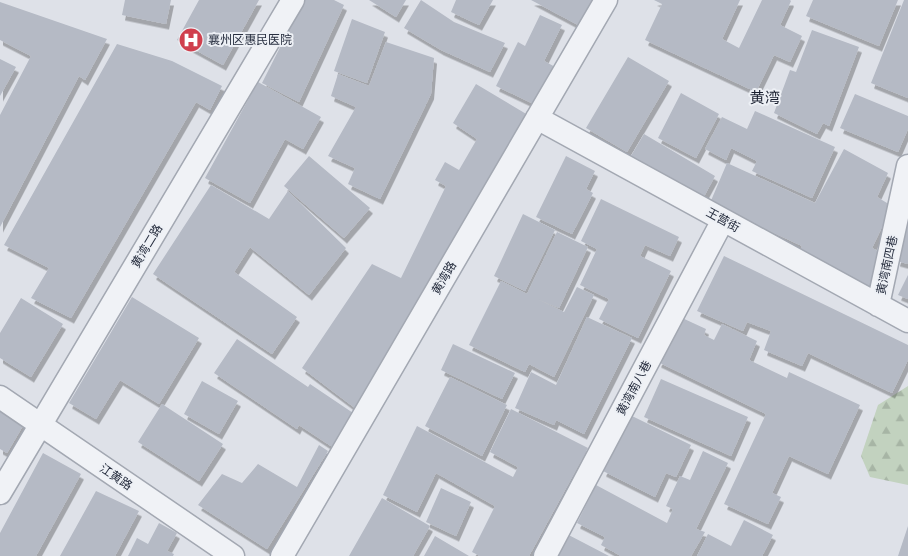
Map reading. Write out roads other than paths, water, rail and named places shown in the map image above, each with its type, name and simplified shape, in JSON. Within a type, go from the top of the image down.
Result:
[{"type":"street","name":"黄湾二路","points":[[0,493],[293,0]]},
{"type":"street","name":"黄湾路","points":[[282,556],[606,0]]},
{"type":"street","name":"王营街","points":[[537,118],[908,321]]},
{"type":"street","name":"黄湾南四巷","points":[[878,305],[908,166]]},
{"type":"street","name":"黄湾南八巷","points":[[544,556],[723,220]]},
{"type":"street","name":"江黄路","points":[[0,397],[233,556]]},
{"type":"place","name":"襄州区惠民医院","points":[[191,40]]},
{"type":"district","name":"黄湾","points":[[765,98]]}]
